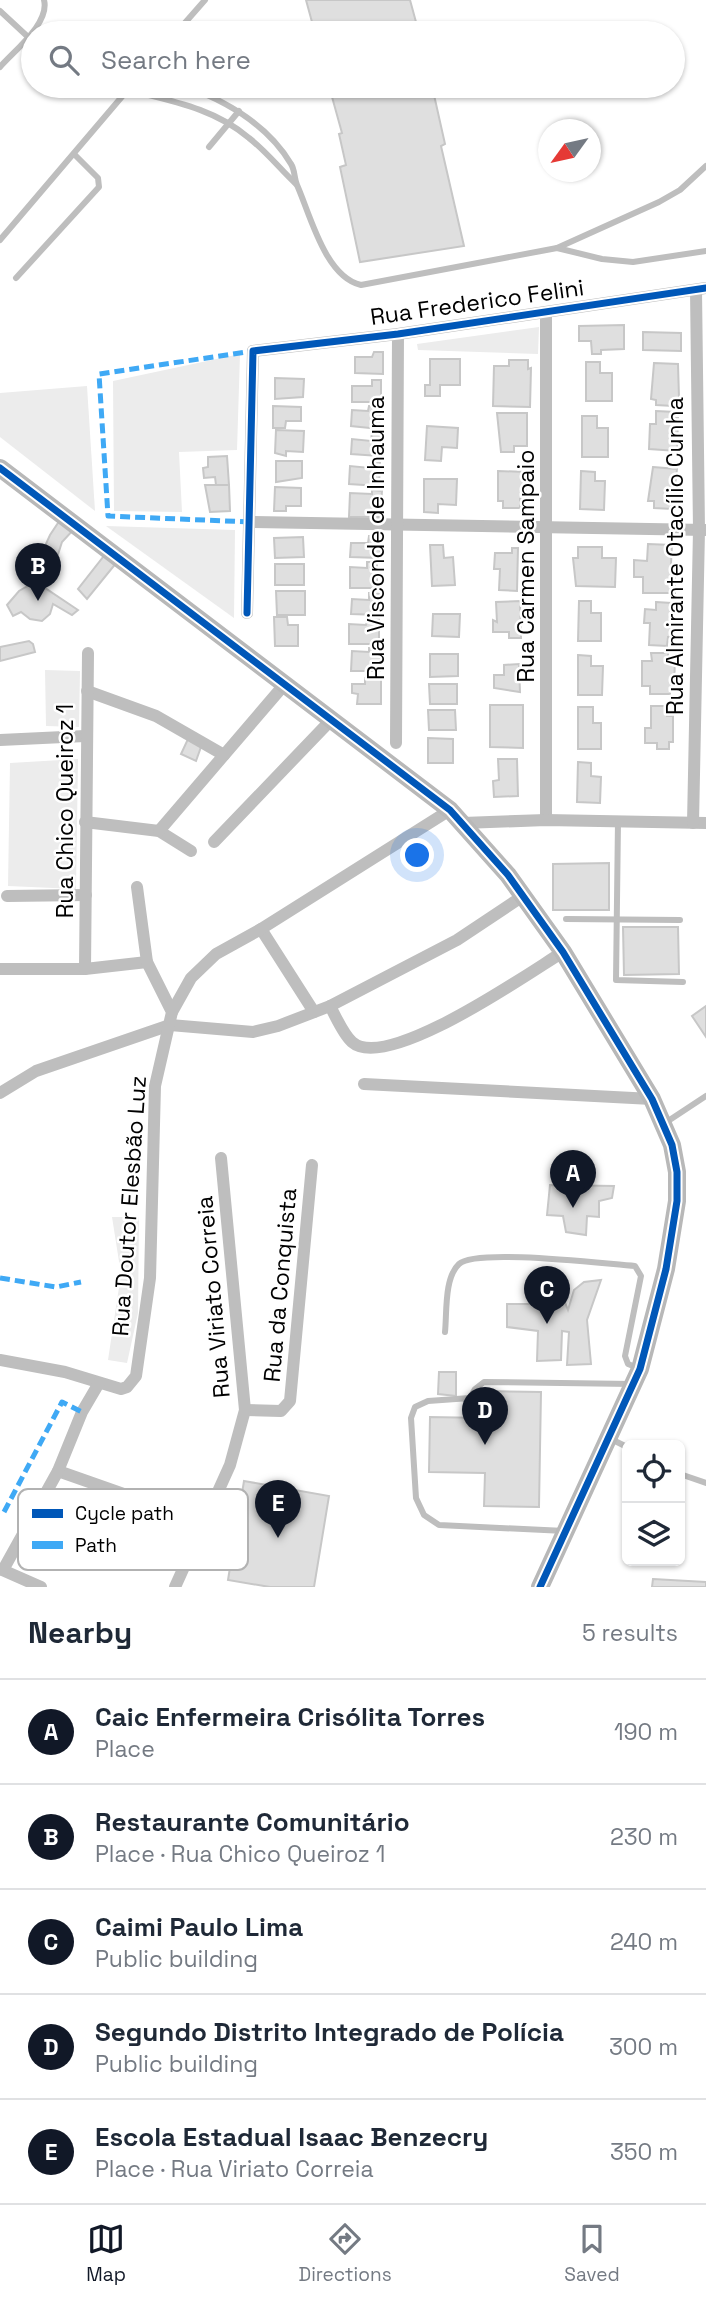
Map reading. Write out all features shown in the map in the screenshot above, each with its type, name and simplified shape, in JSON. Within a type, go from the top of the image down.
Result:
[{"type":"street","name":"Rua Frederico Felini","points":[[250,523],[253,351],[398,334],[701,289]]},
{"type":"street","name":"Rua Almirante Otacílio Cunha","points":[[699,823],[703,530],[701,289]]},
{"type":"street","name":"Rua Carmen Sampaio","points":[[545,820],[547,312]]},
{"type":"street","name":"Rua Visconde de Inhauma","points":[[396,743],[398,334]]},
{"type":"street","points":[[0,467],[456,816],[523,896],[563,952],[665,1123],[677,1172],[677,1200],[661,1292],[637,1377],[540,1587]]},
{"type":"street","points":[[247,613],[250,523],[703,530]]},
{"type":"street","name":"Rua Chico Queiroz 1","points":[[85,968],[85,736],[88,653]]},
{"type":"street","points":[[159,831],[284,685]]},
{"type":"street","points":[[87,691],[156,716],[224,755]]},
{"type":"street","points":[[214,842],[332,719]]},
{"type":"street","points":[[0,740],[85,736]]},
{"type":"street","points":[[456,816],[699,823]]},
{"type":"street","name":"Rua Doutor Elesbão Luz","points":[[99,1382],[112,1388],[127,1388],[136,1376],[149,1278],[155,1086],[171,1018],[191,978],[216,954],[456,816]]},
{"type":"street","points":[[85,822],[159,831],[191,851]]},
{"type":"street","points":[[137,887],[147,962],[171,1018]]},
{"type":"street","points":[[8,896],[86,895]]},
{"type":"street","points":[[0,1093],[36,1071],[171,1018],[253,1032],[278,1027],[330,1006],[457,940],[523,896]]},
{"type":"street","points":[[261,929],[314,1012]]},
{"type":"street","points":[[330,1006],[353,1043],[365,1047],[398,1043],[444,1025],[563,952]]},
{"type":"street","points":[[0,969],[85,968],[147,962]]},
{"type":"street","points":[[364,1084],[652,1099]]},
{"type":"street","name":"Rua Viriato Correia","points":[[220,1489],[235,1452],[245,1410],[221,1158]]},
{"type":"street","name":"Rua da Conquista","points":[[245,1410],[281,1411],[290,1401],[312,1165]]},
{"type":"street","points":[[0,1360],[65,1371],[99,1382],[82,1412],[58,1471],[48,1489]]},
{"type":"street","points":[[58,1471],[109,1489]]},
{"type":"street","points":[[18,1540],[1,1570],[41,1587]]},
{"type":"street","name":"Rua Viriato Correia","points":[[175,1587],[183,1570]]},
{"type":"lane","points":[[40,21],[46,9],[44,0]]},
{"type":"lane","points":[[187,21],[205,0]]},
{"type":"lane","points":[[0,11],[21,30]]},
{"type":"lane","points":[[0,67],[21,43]]},
{"type":"lane","points":[[0,240],[122,98]]},
{"type":"lane","points":[[164,98],[205,110],[229,123],[250,138],[298,185]]},
{"type":"lane","points":[[211,98],[239,111],[260,127],[292,165],[322,244],[345,278],[351,283],[361,285],[557,248],[659,202],[680,190],[706,166]]},
{"type":"lane","points":[[209,147],[239,111]]},
{"type":"lane","points":[[16,278],[99,187],[98,178],[74,154]]},
{"type":"lane","points":[[557,248],[602,259],[633,262],[706,251]]},
{"type":"lane","points":[[618,821],[616,980],[683,982]]},
{"type":"lane","points":[[566,919],[680,920]]},
{"type":"lane","points":[[665,1123],[706,1096]]},
{"type":"lane","points":[[445,1332],[450,1284],[457,1266],[467,1258],[494,1256],[635,1266],[641,1276],[625,1356],[637,1377]]},
{"type":"lane","points":[[567,1531],[439,1525],[424,1515],[416,1498],[411,1418],[415,1407],[428,1401],[470,1398],[475,1389],[484,1382],[637,1377]]},
{"type":"lane","points":[[609,1438],[622,1444]]},
{"type":"lane","points":[[685,1476],[706,1483]]},
{"type":"shaded area","points":[[539,327],[538,354],[418,350],[417,344]]},
{"type":"shaded area","points":[[240,354],[237,450],[179,452],[182,512],[114,511],[113,381]]},
{"type":"shaded area","points":[[87,386],[95,511],[0,437],[0,393]]},
{"type":"shaded area","points":[[106,526],[235,530],[234,618]]},
{"type":"shaded area","points":[[45,670],[80,671],[79,727],[46,726]]},
{"type":"shaded area","points":[[78,759],[76,889],[8,886],[10,763]]},
{"type":"shaded area","points":[[112,1217],[139,1217],[138,1313],[127,1363],[108,1360],[121,1274]]},
{"type":"building","points":[[306,0],[410,0],[416,21],[312,21]]},
{"type":"building","points":[[332,98],[435,98],[445,144],[441,146],[464,246],[360,262],[340,167],[346,165],[339,134],[342,133]]},
{"type":"building","points":[[624,325],[624,349],[601,350],[601,354],[592,354],[591,341],[579,341],[579,326]]},
{"type":"building","points":[[643,332],[681,333],[681,351],[643,350]]},
{"type":"building","points":[[374,352],[383,352],[383,374],[355,373],[355,357],[372,357]]},
{"type":"building","points":[[430,359],[460,359],[460,385],[440,385],[440,396],[425,396],[425,385],[430,385]]},
{"type":"building","points":[[509,360],[528,360],[528,369],[531,368],[530,407],[493,406],[494,366],[509,366]]},
{"type":"building","points":[[586,362],[600,362],[600,373],[612,373],[612,401],[586,401]]},
{"type":"building","points":[[654,363],[678,364],[679,398],[673,399],[673,406],[656,405],[656,400],[651,399]]},
{"type":"building","points":[[275,378],[304,379],[303,397],[275,399]]},
{"type":"building","points":[[372,380],[381,380],[381,402],[352,402],[352,386],[372,386]]},
{"type":"building","points":[[273,406],[301,407],[301,421],[286,421],[285,428],[273,428]]},
{"type":"building","points":[[369,406],[381,407],[379,429],[351,426],[352,410],[368,411]]},
{"type":"building","points":[[656,411],[675,412],[674,418],[678,418],[677,451],[649,449],[650,424],[656,424]]},
{"type":"building","points":[[497,413],[527,413],[527,446],[514,446],[514,452],[501,452]]},
{"type":"building","points":[[582,416],[597,416],[597,428],[608,428],[608,457],[582,457]]},
{"type":"building","points":[[427,426],[458,428],[457,448],[442,447],[441,461],[425,460]]},
{"type":"building","points":[[276,430],[304,431],[303,452],[286,451],[286,456],[275,453]]},
{"type":"building","points":[[372,432],[381,433],[379,456],[351,454],[352,439],[371,441]]},
{"type":"building","points":[[227,456],[229,485],[216,485],[215,477],[204,478],[203,468],[208,467],[208,457]]},
{"type":"building","points":[[276,461],[302,461],[302,478],[276,482]]},
{"type":"building","points":[[371,461],[380,462],[379,486],[349,484],[350,466],[370,468]]},
{"type":"building","points":[[653,467],[677,469],[672,509],[654,508],[654,501],[648,501]]},
{"type":"building","points":[[498,471],[526,472],[525,499],[520,499],[520,508],[503,508],[503,501],[498,501]]},
{"type":"building","points":[[581,471],[595,472],[595,481],[605,481],[604,510],[580,509]]},
{"type":"building","points":[[424,479],[457,479],[456,505],[438,504],[438,513],[424,512]]},
{"type":"building","points":[[205,485],[229,485],[230,511],[210,512]]},
{"type":"building","points":[[275,487],[301,488],[301,506],[286,506],[286,511],[274,511]]},
{"type":"building","points":[[372,490],[382,491],[380,517],[349,517],[350,493],[372,494]]},
{"type":"building","points":[[62,517],[76,527],[62,542],[52,573],[35,568],[50,535]]},
{"type":"building","points":[[369,536],[380,537],[380,558],[350,557],[351,543],[368,543]]},
{"type":"building","points":[[303,537],[304,557],[275,558],[274,538]]},
{"type":"building","points":[[648,544],[672,545],[671,564],[681,564],[681,571],[675,571],[675,593],[643,593],[643,577],[634,577],[634,560],[647,561]]},
{"type":"building","points":[[430,545],[443,545],[444,558],[453,557],[455,585],[432,586]]},
{"type":"building","points":[[578,547],[602,547],[602,558],[616,558],[615,587],[576,586],[573,558],[578,558]]},
{"type":"building","points":[[512,548],[518,548],[517,591],[499,590],[500,569],[494,569],[495,553],[512,553]]},
{"type":"building","points":[[107,552],[117,562],[87,599],[78,589]]},
{"type":"building","points":[[367,562],[377,562],[377,588],[350,588],[350,567],[367,568]]},
{"type":"building","points":[[275,564],[304,564],[304,585],[275,585]]},
{"type":"building","points":[[31,584],[45,588],[78,610],[72,615],[53,604],[50,614],[42,621],[30,619],[21,612],[13,616],[7,605],[19,591]]},
{"type":"building","points":[[276,591],[305,591],[305,615],[277,615]]},
{"type":"building","points":[[369,593],[380,594],[379,615],[351,614],[352,599],[369,600]]},
{"type":"building","points":[[520,601],[521,638],[509,638],[509,632],[493,632],[493,620],[497,622],[496,602]]},
{"type":"building","points":[[579,601],[591,601],[591,613],[601,613],[601,641],[578,641]]},
{"type":"building","points":[[656,602],[671,603],[672,637],[668,637],[667,646],[649,645],[650,623],[644,623],[645,609],[656,610]]},
{"type":"building","points":[[433,614],[460,614],[459,637],[432,636]]},
{"type":"building","points":[[274,617],[287,617],[288,625],[298,625],[298,646],[275,646]]},
{"type":"building","points":[[368,619],[379,619],[379,644],[349,644],[349,624],[366,625]]},
{"type":"building","points":[[29,641],[35,652],[0,661],[0,647]]},
{"type":"building","points":[[369,648],[381,648],[380,671],[351,671],[352,651],[369,652]]},
{"type":"building","points":[[651,653],[668,653],[668,660],[675,660],[674,687],[670,687],[670,694],[650,694],[650,686],[642,686],[642,661],[652,661]]},
{"type":"building","points":[[430,654],[458,654],[458,676],[430,677]]},
{"type":"building","points":[[578,655],[591,656],[591,666],[603,666],[602,695],[578,695]]},
{"type":"building","points":[[519,664],[520,692],[494,688],[494,675],[504,675],[504,665]]},
{"type":"building","points":[[365,678],[381,678],[381,704],[357,704],[358,694],[352,693],[352,684],[365,684]]},
{"type":"building","points":[[429,684],[457,684],[457,704],[430,704]]},
{"type":"building","points":[[490,705],[523,705],[523,748],[490,747]]},
{"type":"building","points":[[651,706],[667,706],[667,716],[673,716],[673,742],[669,742],[669,749],[657,749],[657,743],[645,743],[645,728],[651,728]]},
{"type":"building","points":[[578,707],[593,707],[593,723],[601,723],[601,749],[578,749]]},
{"type":"building","points":[[428,710],[455,710],[456,730],[429,730]]},
{"type":"building","points":[[428,738],[453,739],[453,763],[428,763]]},
{"type":"building","points":[[188,739],[202,744],[196,761],[181,754]]},
{"type":"building","points":[[498,759],[517,759],[518,796],[494,797],[493,781],[499,780]]},
{"type":"building","points":[[578,762],[591,763],[591,776],[601,777],[600,803],[577,802]]},
{"type":"building","points":[[609,863],[609,910],[553,910],[553,864]]},
{"type":"building","points":[[623,927],[678,927],[679,974],[624,975]]},
{"type":"building","points":[[706,1006],[706,1037],[692,1016]]},
{"type":"building","points":[[550,1185],[614,1186],[612,1198],[599,1201],[599,1217],[587,1216],[586,1235],[566,1232],[563,1216],[547,1215]]},
{"type":"building","points":[[601,1280],[587,1320],[591,1364],[567,1365],[569,1332],[562,1331],[561,1360],[537,1361],[538,1331],[507,1327],[507,1304],[537,1304],[546,1285],[557,1283],[568,1310],[574,1290],[584,1282]]},
{"type":"building","points":[[439,1372],[456,1372],[456,1396],[438,1394]]},
{"type":"building","points":[[485,1391],[541,1392],[539,1507],[484,1506],[485,1473],[429,1472],[430,1417],[485,1418]]},
{"type":"building","points":[[244,1481],[329,1496],[314,1587],[270,1587],[228,1580],[230,1570],[248,1570],[248,1489],[243,1489]]},
{"type":"building","points":[[653,1579],[706,1582],[706,1587],[652,1587]]},
{"type":"marked path","points":[[250,522],[108,516],[99,374],[253,351]]},
{"type":"marked path","points":[[0,1278],[56,1287],[81,1282]]},
{"type":"marked path","points":[[4,1512],[62,1402],[82,1412]]},
{"type":"cycle path","points":[[247,613],[253,351],[398,334],[706,288]]},
{"type":"cycle path","points":[[0,468],[450,810],[508,875],[563,952],[652,1099],[672,1145],[677,1172],[677,1201],[666,1269],[640,1369],[540,1587]]},
{"type":"place","name":"Restaurante Comunitário","points":[[38,601]]},
{"type":"place","name":"Caic Enfermeira Crisólita Torres","points":[[573,1208]]},
{"type":"place","name":"Caimi Paulo Lima","points":[[547,1324]]},
{"type":"place","name":"Segundo Distrito Integrado de Polícia","points":[[485,1445]]},
{"type":"place","name":"Escola Estadual Isaac Benzecry","points":[[278,1538]]}]
